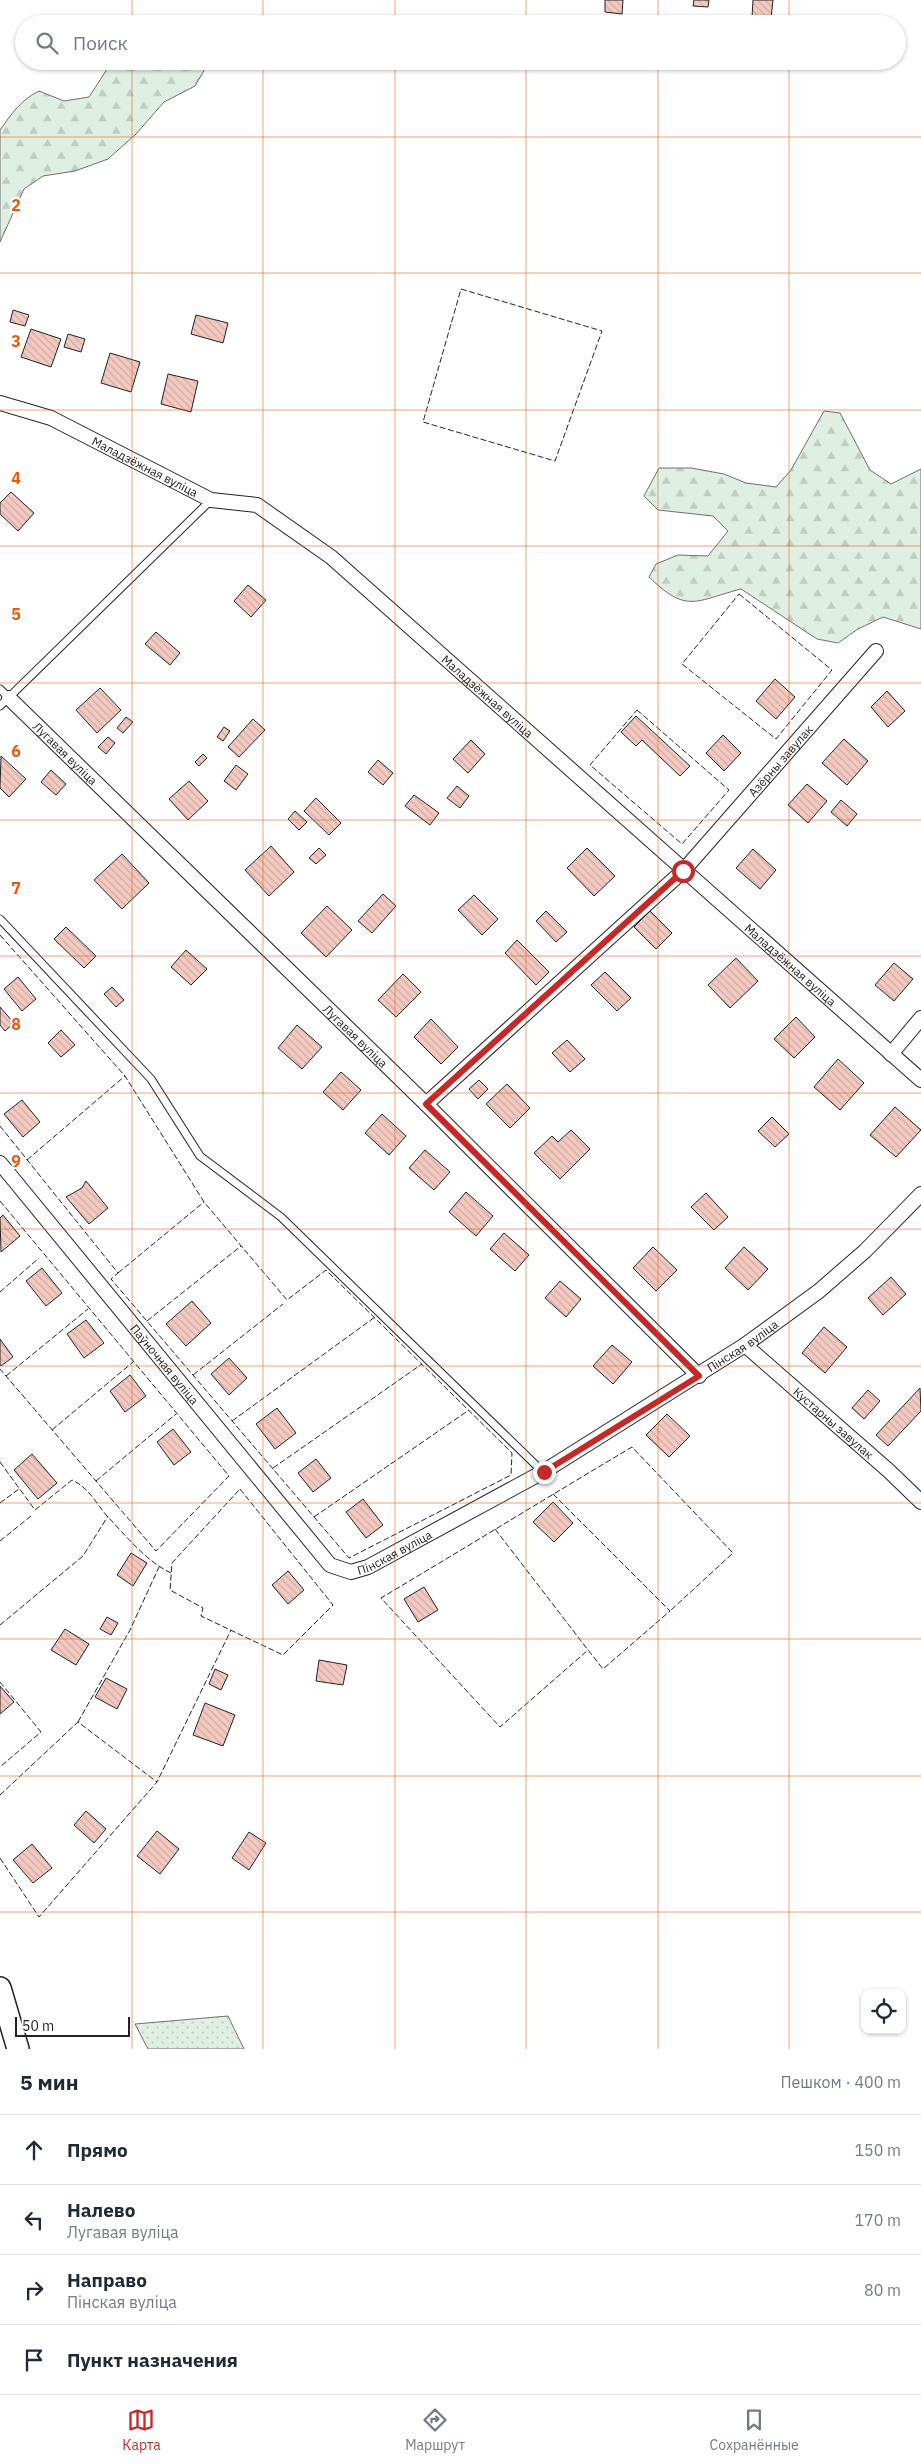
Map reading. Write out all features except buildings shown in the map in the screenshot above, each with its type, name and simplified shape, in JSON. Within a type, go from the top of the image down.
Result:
[{"type":"main road","points":[[1,1990],[18,2049]]},
{"type":"street","name":"Маладзёжная вуліца","points":[[0,403],[50,418],[211,500],[257,505],[331,557],[921,1080]]},
{"type":"street","name":"Азёрны завулак","points":[[426,1104],[683,871],[876,651]]},
{"type":"street","name":"Лугавая вуліца","points":[[3,697],[426,1104],[699,1376]]},
{"type":"street","points":[[891,1054],[921,1018]]},
{"type":"street","name":"Паўночная вуліца","points":[[0,1163],[330,1565]]},
{"type":"street","name":"Пінская вуліца","points":[[330,1565],[351,1572],[368,1566],[544,1472],[699,1376],[819,1291],[865,1251],[921,1194]]},
{"type":"street","name":"Кустарны завулак","points":[[745,1345],[889,1471],[921,1502]]},
{"type":"lane","points":[[3,697],[211,500]]},
{"type":"lane","points":[[0,919],[151,1079],[200,1156],[281,1217],[544,1472]]},
{"type":"green space","points":[[106,70],[204,70],[195,86],[164,102],[136,134],[108,159],[75,171],[43,176],[24,189],[0,242],[0,130],[22,103],[39,91],[64,101],[89,97]]},
{"type":"green space","points":[[824,411],[840,413],[870,470],[891,484],[921,469],[921,629],[883,617],[858,629],[838,643],[817,639],[741,589],[702,600],[683,600],[662,589],[649,577],[656,564],[678,555],[708,556],[728,531],[713,516],[658,510],[644,496],[659,468],[691,468],[724,474],[746,483],[776,487],[791,470]]},
{"type":"green space","points":[[228,2016],[244,2049],[148,2049],[135,2024]]},
{"type":"fence","points":[[461,289],[602,331],[555,461],[423,422],[461,289]]},
{"type":"fence","points":[[739,594],[832,670],[776,739],[682,664],[739,594]]},
{"type":"fence","points":[[637,710],[729,790],[682,844],[590,765],[637,710]]},
{"type":"fence","points":[[0,935],[125,1076],[204,1202],[287,1300],[326,1270],[512,1453],[511,1475],[349,1558],[111,1279],[118,1273],[0,1126]]},
{"type":"fence","points":[[27,1160],[125,1076]]},
{"type":"fence","points":[[0,1201],[229,1476],[156,1551],[0,1369]]},
{"type":"fence","points":[[118,1273],[204,1202]]},
{"type":"fence","points":[[147,1321],[241,1246]]},
{"type":"fence","points":[[0,1292],[39,1258]]},
{"type":"fence","points":[[193,1375],[283,1304]]},
{"type":"fence","points":[[6,1376],[88,1309]]},
{"type":"fence","points":[[232,1421],[375,1317]]},
{"type":"fence","points":[[52,1430],[133,1362]]},
{"type":"fence","points":[[273,1468],[422,1364]]},
{"type":"fence","points":[[314,1517],[469,1410]]},
{"type":"fence","points":[[96,1481],[176,1414]]},
{"type":"fence","points":[[553,1494],[670,1611],[603,1669],[588,1650],[500,1727],[381,1598],[475,1541],[538,1504],[569,1485],[632,1447],[733,1553],[670,1611]]},
{"type":"fence","points":[[0,1462],[35,1510],[72,1480],[78,1483],[137,1548],[153,1562],[171,1573]]},
{"type":"fence","points":[[0,1503],[19,1489]]},
{"type":"fence","points":[[240,1489],[333,1605],[283,1655],[201,1616],[203,1608],[170,1590],[172,1563],[240,1489]]},
{"type":"fence","points":[[0,1541],[31,1516]]},
{"type":"fence","points":[[0,1625],[83,1556],[108,1516]]},
{"type":"fence","points":[[495,1529],[588,1650]]},
{"type":"fence","points":[[78,1722],[130,1630],[159,1567]]},
{"type":"fence","points":[[0,1858],[39,1917],[157,1782],[231,1630]]},
{"type":"fence","points":[[0,1682],[41,1732],[0,1767]]},
{"type":"fence","points":[[0,1795],[78,1722],[157,1782]]},
{"type":"route","points":[[544,1472],[699,1376],[426,1104],[683,871]]}]
